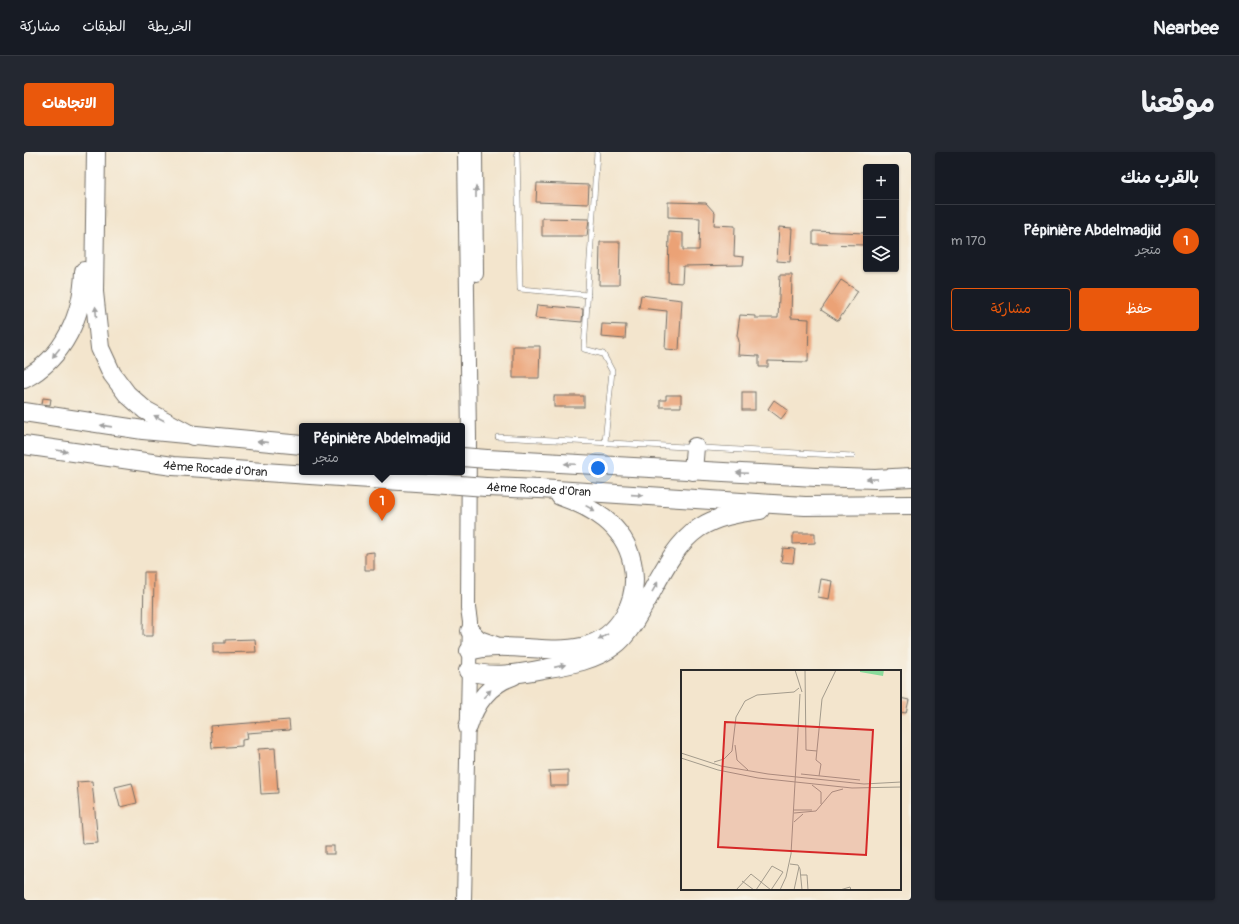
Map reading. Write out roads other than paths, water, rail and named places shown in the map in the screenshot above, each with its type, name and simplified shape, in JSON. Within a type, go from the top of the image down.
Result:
[{"type":"highway","points":[[24,379],[42,367],[58,351],[70,332],[79,306],[84,281],[87,152]]},
{"type":"highway","points":[[96,152],[94,292],[100,348],[112,374],[127,394],[145,410],[193,436]]},
{"type":"highway","points":[[24,412],[86,423],[193,436],[299,445]]},
{"type":"highway","name":"4ème Rocade d'Oran","points":[[24,444],[173,466],[299,474]]},
{"type":"highway","points":[[693,471],[695,448]]},
{"type":"highway","points":[[465,457],[693,471],[860,478],[911,477]]},
{"type":"highway","name":"4ème Rocade d'Oran","points":[[310,475],[804,506],[911,505]]},
{"type":"highway","points":[[469,651],[496,646],[564,650],[592,644],[608,635],[620,624],[627,611],[634,591],[634,572],[631,555],[622,537],[607,519],[589,507],[540,489]]},
{"type":"highway","points":[[468,671],[489,675],[522,673],[590,658],[600,654],[615,645],[630,629],[677,549],[689,535],[700,527],[718,519],[739,513],[804,506]]},
{"type":"highway","points":[[470,627],[479,640],[496,646]]},
{"type":"highway","points":[[468,727],[475,708],[487,692],[503,681],[522,673]]},
{"type":"main road","points":[[464,900],[470,627],[468,608],[469,436],[465,152]]},
{"type":"main road","points":[[470,627],[476,603],[479,443],[475,152]]},
{"type":"lane","points":[[517,152],[520,290],[588,295]]},
{"type":"lane","points":[[597,152],[584,349],[603,354],[612,370],[605,442]]},
{"type":"lane","points":[[498,437],[853,456]]},
{"type":"place","name":"Pépinière Abdelmadjid","points":[[382,521]]}]
